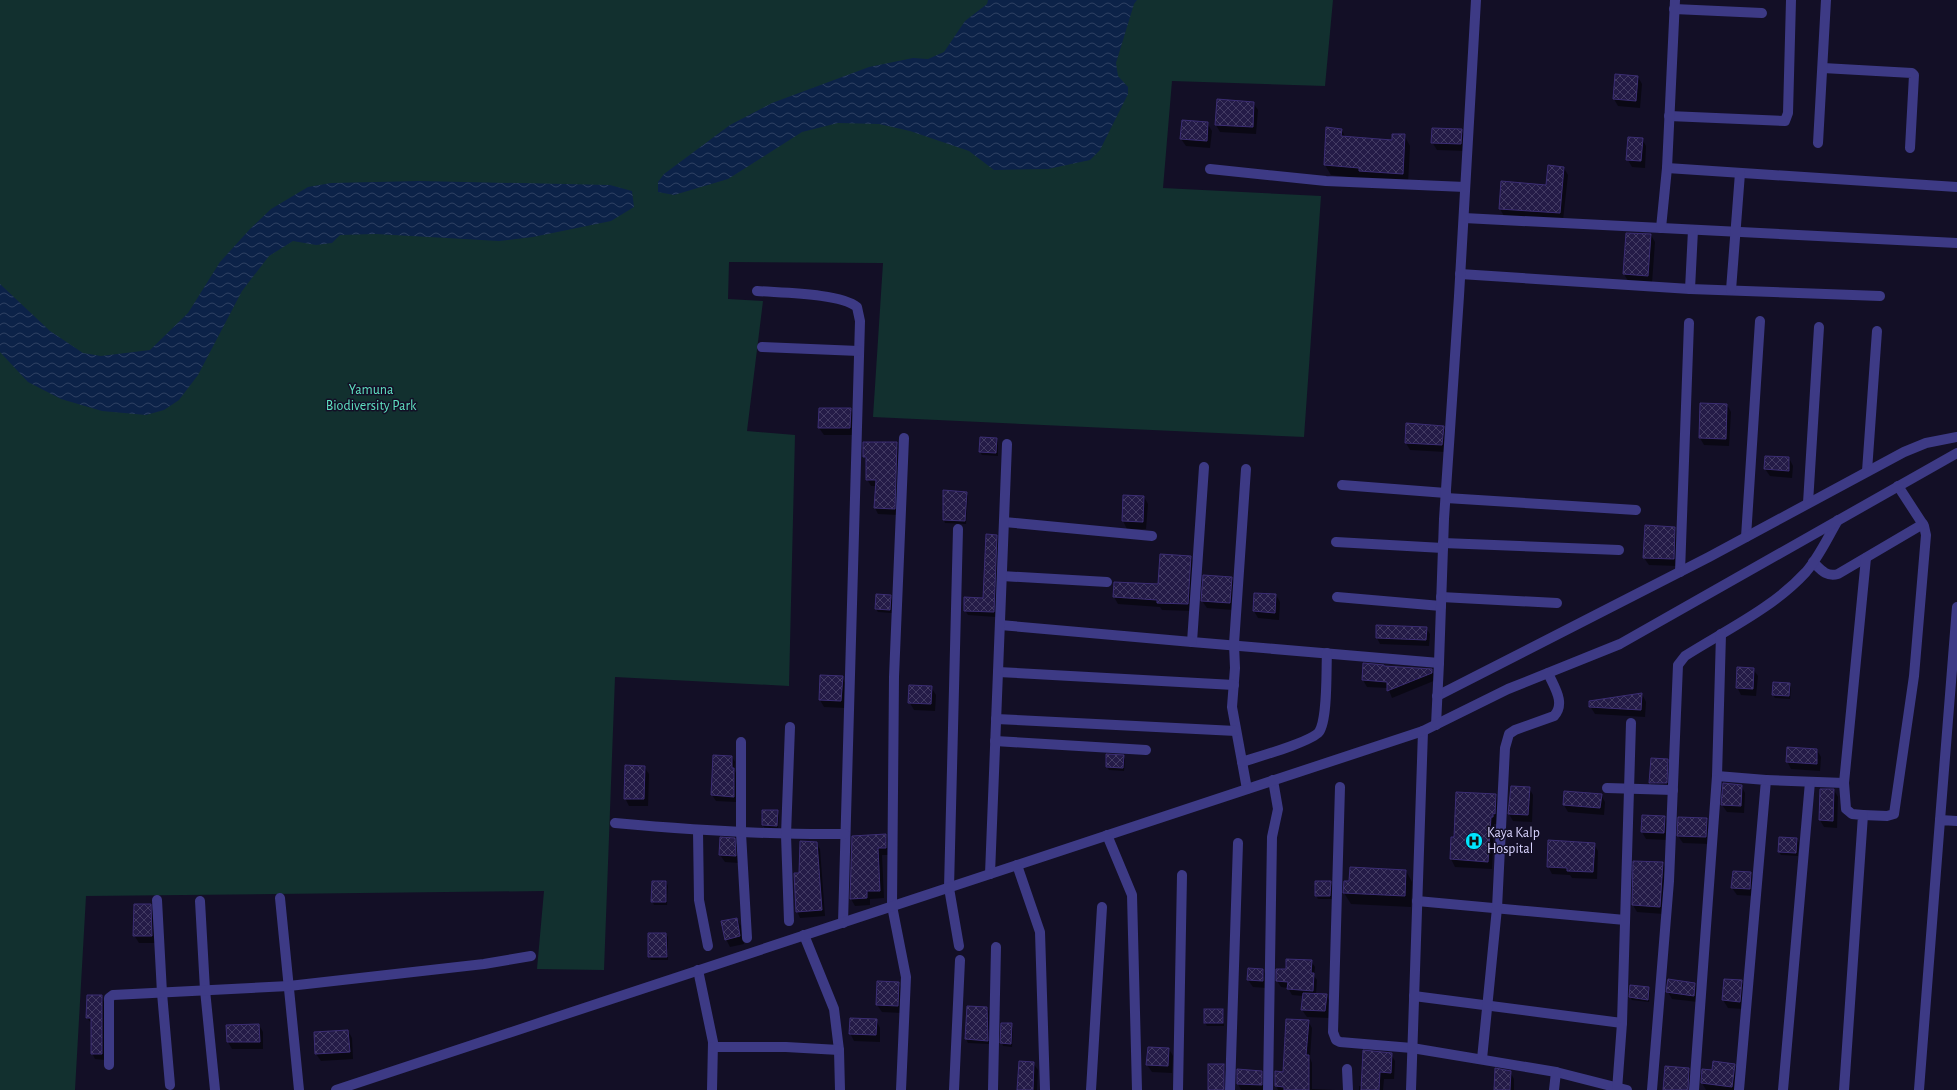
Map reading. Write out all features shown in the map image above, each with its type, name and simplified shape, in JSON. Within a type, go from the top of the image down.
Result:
[{"type":"street","points":[[1436,724],[1440,663],[1443,545],[1476,0]]},
{"type":"street","points":[[1669,116],[1785,121],[1788,114],[1791,0]]},
{"type":"street","points":[[1818,144],[1826,0]]},
{"type":"street","points":[[1661,228],[1667,168],[1674,5],[1762,13]]},
{"type":"street","points":[[1823,68],[1912,73],[1914,75],[1910,148]]},
{"type":"street","points":[[1667,168],[1957,187]]},
{"type":"street","points":[[1210,169],[1326,181],[1465,187]]},
{"type":"street","points":[[1732,290],[1740,173]]},
{"type":"street","points":[[1464,218],[1957,243]]},
{"type":"street","points":[[1690,289],[1693,230]]},
{"type":"street","points":[[1460,274],[1690,289],[1880,296]]},
{"type":"street","points":[[757,290],[838,298],[851,302],[857,307],[860,321],[842,923]]},
{"type":"street","points":[[1746,537],[1760,321]]},
{"type":"street","points":[[1680,572],[1689,323]]},
{"type":"street","points":[[1808,503],[1819,327]]},
{"type":"street","points":[[1867,471],[1877,331]]},
{"type":"street","points":[[762,347],[859,351]]},
{"type":"street","points":[[1438,696],[1680,572],[1904,452],[1926,443],[1957,437]]},
{"type":"street","points":[[901,1090],[906,975],[892,906],[894,677],[904,438]]},
{"type":"street","points":[[990,874],[1007,444]]},
{"type":"street","points":[[336,1090],[1423,731],[1508,689],[1620,644],[1957,453]]},
{"type":"street","points":[[1192,642],[1204,467]]},
{"type":"street","points":[[1246,469],[1234,644],[1234,685],[1232,707],[1247,789]]},
{"type":"street","points":[[1342,486],[1446,496],[1636,510]]},
{"type":"street","points":[[1866,558],[1844,783],[1846,809],[1852,814],[1887,816],[1894,814],[1895,811],[1914,676],[1924,526],[1898,486]]},
{"type":"street","points":[[1652,1090],[1669,881],[1678,669],[1680,660],[1775,600],[1806,571],[1838,520]]},
{"type":"street","points":[[1004,522],[1152,536]]},
{"type":"street","points":[[1813,562],[1826,574],[1838,574],[1924,526]]},
{"type":"street","points":[[958,529],[949,888],[959,946]]},
{"type":"street","points":[[1336,542],[1619,550]]},
{"type":"street","points":[[1002,576],[1107,582]]},
{"type":"street","points":[[1337,597],[1441,602],[1557,603]]},
{"type":"street","points":[[1919,1090],[1957,607]]},
{"type":"street","points":[[1000,625],[1192,642],[1234,644],[1440,663]]},
{"type":"street","points":[[1694,1090],[1717,776],[1721,634]]},
{"type":"street","points":[[1242,762],[1302,742],[1318,734],[1322,726],[1325,710],[1327,653]]},
{"type":"street","points":[[998,672],[1234,685]]},
{"type":"street","points":[[1482,1059],[1497,908],[1506,744],[1509,734],[1515,730],[1554,716],[1559,711],[1560,702],[1548,673]]},
{"type":"street","points":[[996,719],[1236,731]]},
{"type":"street","points":[[1340,787],[1333,1036],[1340,1042],[1412,1048],[1556,1072],[1620,1089],[1631,723]]},
{"type":"street","points":[[789,921],[786,835],[790,727]]},
{"type":"street","points":[[1411,1090],[1423,731]]},
{"type":"street","points":[[742,742],[741,833],[747,938]]},
{"type":"street","points":[[995,742],[1146,750]]},
{"type":"street","points":[[1717,776],[1766,780],[1844,783]]},
{"type":"street","points":[[1268,1090],[1272,837],[1278,809],[1273,780]]},
{"type":"street","points":[[1739,1090],[1766,780]]},
{"type":"street","points":[[1783,1090],[1810,782]]},
{"type":"street","points":[[1607,788],[1673,790]]},
{"type":"street","points":[[1844,1090],[1863,815]]},
{"type":"street","points":[[1940,820],[1957,821]]},
{"type":"street","points":[[615,823],[698,831],[786,835],[845,834]]},
{"type":"street","points":[[698,831],[699,900],[708,946]]},
{"type":"street","points":[[1107,835],[1132,892],[1138,1090]]},
{"type":"street","points":[[1230,1090],[1238,843]]},
{"type":"street","points":[[1017,865],[1039,928],[1045,1090]]},
{"type":"street","points":[[1178,1090],[1182,875]]},
{"type":"street","points":[[280,898],[300,1090]]},
{"type":"street","points":[[157,900],[162,993],[170,1085]]},
{"type":"street","points":[[200,901],[205,990],[215,1090]]},
{"type":"street","points":[[1417,901],[1625,920]]},
{"type":"street","points":[[1091,1090],[1102,907]]},
{"type":"street","points":[[804,935],[834,1009],[839,1050],[840,1090]]},
{"type":"street","points":[[993,1090],[996,947]]},
{"type":"street","points":[[110,1065],[108,1001],[110,996],[289,986],[484,964],[531,956]]},
{"type":"street","points":[[954,1090],[960,960]]},
{"type":"street","points":[[698,970],[713,1040],[712,1090]]},
{"type":"street","points":[[1414,996],[1622,1023]]},
{"type":"street","points":[[713,1040],[786,1047],[839,1050]]},
{"type":"street","points":[[1348,1069],[1348,1090]]},
{"type":"street","points":[[1554,1090],[1556,1072]]},
{"type":"green space","name":"Yamuna Biodiversity Park","points":[[0,0],[1333,0],[1325,86],[1172,81],[1163,188],[1321,196],[1304,437],[873,417],[883,263],[729,262],[728,299],[763,301],[747,431],[795,435],[789,686],[615,677],[604,970],[537,969],[544,891],[86,896],[75,1090],[0,1090]]},
{"type":"water","points":[[988,0],[1137,0],[1134,4],[1116,63],[1118,76],[1128,87],[1128,94],[1100,150],[1090,160],[1048,169],[994,170],[969,151],[910,131],[879,124],[838,123],[802,132],[728,179],[674,195],[658,192],[658,182],[664,174],[730,125],[772,103],[869,67],[913,58],[928,59],[944,52],[965,21],[987,4]]},
{"type":"water","points":[[419,181],[610,185],[632,191],[634,207],[611,221],[533,237],[499,241],[376,234],[340,235],[332,243],[316,245],[293,241],[269,256],[242,291],[198,375],[179,400],[164,410],[146,415],[102,411],[61,399],[28,382],[0,352],[0,284],[50,331],[83,353],[101,356],[150,350],[188,313],[220,262],[250,229],[271,209],[308,187],[331,183]]},
{"type":"building","points":[[1615,74],[1638,76],[1636,101],[1613,99]]},
{"type":"building","points":[[1217,99],[1254,102],[1253,127],[1215,125]]},
{"type":"building","points":[[1182,120],[1208,122],[1207,141],[1180,139]]},
{"type":"building","points":[[1326,127],[1342,129],[1341,136],[1392,140],[1392,134],[1405,134],[1403,174],[1359,171],[1359,168],[1324,165]]},
{"type":"building","points":[[1432,128],[1462,129],[1461,144],[1431,143]]},
{"type":"building","points":[[1628,137],[1643,138],[1641,161],[1626,160]]},
{"type":"building","points":[[1548,165],[1564,167],[1560,213],[1499,209],[1501,181],[1546,185]]},
{"type":"building","points":[[1626,233],[1651,234],[1648,276],[1623,274]]},
{"type":"building","points":[[1700,403],[1727,404],[1726,439],[1699,438]]},
{"type":"building","points":[[819,408],[851,408],[850,428],[818,428]]},
{"type":"building","points":[[1406,423],[1444,426],[1442,445],[1405,443]]},
{"type":"building","points":[[980,437],[997,438],[996,453],[979,452]]},
{"type":"building","points":[[863,442],[897,442],[895,509],[874,508],[876,480],[866,480],[866,457],[863,457]]},
{"type":"building","points":[[1765,456],[1789,457],[1789,471],[1764,469]]},
{"type":"building","points":[[943,490],[967,492],[965,521],[943,520]]},
{"type":"building","points":[[1123,495],[1144,496],[1143,522],[1122,521]]},
{"type":"building","points":[[1645,525],[1675,527],[1674,559],[1643,558]]},
{"type":"building","points":[[986,534],[997,535],[994,612],[964,611],[964,597],[983,598]]},
{"type":"building","points":[[1160,554],[1191,556],[1188,604],[1157,603],[1157,600],[1113,597],[1114,582],[1158,584]]},
{"type":"building","points":[[1203,575],[1232,577],[1230,603],[1201,601]]},
{"type":"building","points":[[1254,593],[1276,594],[1275,613],[1253,611]]},
{"type":"building","points":[[876,594],[891,595],[890,610],[875,609]]},
{"type":"building","points":[[1376,625],[1427,627],[1426,640],[1376,638]]},
{"type":"building","points":[[1363,663],[1432,669],[1432,673],[1387,691],[1387,682],[1362,680]]},
{"type":"building","points":[[1737,667],[1754,668],[1753,689],[1736,688]]},
{"type":"building","points":[[820,675],[843,676],[841,701],[819,700]]},
{"type":"building","points":[[1773,682],[1790,683],[1789,696],[1772,695]]},
{"type":"building","points":[[909,685],[932,686],[931,704],[908,703]]},
{"type":"building","points":[[1642,693],[1641,710],[1589,707],[1589,701]]},
{"type":"building","points":[[1787,747],[1817,749],[1817,764],[1786,762]]},
{"type":"building","points":[[1106,754],[1124,755],[1123,768],[1106,767]]},
{"type":"building","points":[[713,755],[732,756],[732,768],[734,768],[734,797],[711,795]]},
{"type":"building","points":[[1651,758],[1668,759],[1667,783],[1649,783]]},
{"type":"building","points":[[625,765],[645,766],[644,799],[624,799]]},
{"type":"building","points":[[1723,783],[1742,785],[1741,806],[1721,805]]},
{"type":"building","points":[[1511,786],[1530,787],[1528,815],[1508,814]]},
{"type":"building","points":[[1820,789],[1834,789],[1833,821],[1819,820]]},
{"type":"building","points":[[1564,791],[1602,794],[1600,808],[1563,805]]},
{"type":"building","points":[[1456,792],[1496,794],[1495,814],[1493,813],[1493,817],[1491,817],[1488,862],[1450,859],[1451,837],[1454,837]]},
{"type":"building","points":[[762,810],[778,810],[777,826],[762,825]]},
{"type":"building","points":[[1642,815],[1665,816],[1664,833],[1641,832]]},
{"type":"building","points":[[1678,817],[1707,818],[1706,837],[1677,836]]},
{"type":"building","points":[[886,834],[886,848],[878,848],[880,891],[867,891],[867,898],[850,899],[852,836]]},
{"type":"building","points":[[720,837],[735,838],[736,856],[719,855]]},
{"type":"building","points":[[1779,837],[1797,838],[1796,853],[1778,852]]},
{"type":"building","points":[[1548,840],[1595,843],[1593,872],[1567,871],[1567,868],[1547,867]]},
{"type":"building","points":[[800,841],[817,842],[822,910],[796,912],[794,873],[799,873]]},
{"type":"building","points":[[1633,861],[1663,862],[1660,907],[1632,905]]},
{"type":"building","points":[[1350,867],[1406,870],[1405,896],[1343,893],[1344,881],[1349,881]]},
{"type":"building","points":[[1733,871],[1751,872],[1750,889],[1731,888]]},
{"type":"building","points":[[652,881],[666,881],[666,902],[651,902]]},
{"type":"building","points":[[1315,881],[1331,881],[1330,896],[1315,896]]},
{"type":"building","points":[[134,904],[151,904],[152,936],[133,936]]},
{"type":"building","points":[[737,918],[740,936],[725,940],[721,921]]},
{"type":"building","points":[[648,933],[666,933],[667,957],[648,957]]},
{"type":"building","points":[[1286,959],[1312,960],[1311,973],[1314,973],[1313,991],[1287,989],[1288,982],[1276,981],[1276,969],[1286,969]]},
{"type":"building","points":[[1248,968],[1263,969],[1263,981],[1247,980]]},
{"type":"building","points":[[1668,979],[1695,983],[1694,996],[1666,992]]},
{"type":"building","points":[[1724,979],[1742,980],[1740,1002],[1722,1000]]},
{"type":"building","points":[[877,981],[899,982],[898,1006],[876,1005]]},
{"type":"building","points":[[1630,985],[1649,987],[1648,1000],[1629,997]]},
{"type":"building","points":[[1303,993],[1327,994],[1325,1011],[1301,1010]]},
{"type":"building","points":[[87,995],[102,995],[102,1054],[91,1054],[91,1018],[86,1018]]},
{"type":"building","points":[[967,1006],[987,1007],[988,1041],[965,1039]]},
{"type":"building","points":[[1204,1009],[1223,1009],[1223,1023],[1204,1023]]},
{"type":"building","points":[[850,1018],[877,1019],[876,1035],[849,1034]]},
{"type":"building","points":[[1286,1019],[1309,1020],[1306,1055],[1309,1055],[1309,1090],[1284,1090],[1284,1087],[1275,1086],[1275,1071],[1283,1072]]},
{"type":"building","points":[[1001,1023],[1012,1023],[1011,1044],[1000,1043]]},
{"type":"building","points":[[259,1024],[260,1042],[227,1042],[226,1025]]},
{"type":"building","points":[[348,1030],[350,1052],[315,1054],[314,1032]]},
{"type":"building","points":[[1148,1047],[1169,1048],[1168,1066],[1146,1065]]},
{"type":"building","points":[[1363,1050],[1392,1053],[1391,1073],[1380,1072],[1379,1090],[1361,1090]]},
{"type":"building","points":[[1019,1061],[1034,1062],[1033,1090],[1017,1090]]},
{"type":"building","points":[[1713,1061],[1735,1064],[1732,1087],[1701,1083],[1702,1069],[1712,1070]]},
{"type":"building","points":[[1208,1064],[1224,1064],[1224,1090],[1208,1090]]},
{"type":"building","points":[[1665,1066],[1689,1068],[1688,1090],[1663,1090]]},
{"type":"building","points":[[1495,1068],[1511,1071],[1510,1090],[1494,1090]]},
{"type":"building","points":[[1237,1069],[1262,1071],[1262,1085],[1237,1084]]},
{"type":"place","name":"Kaya Kalp Hospital","points":[[1474,841]]}]
